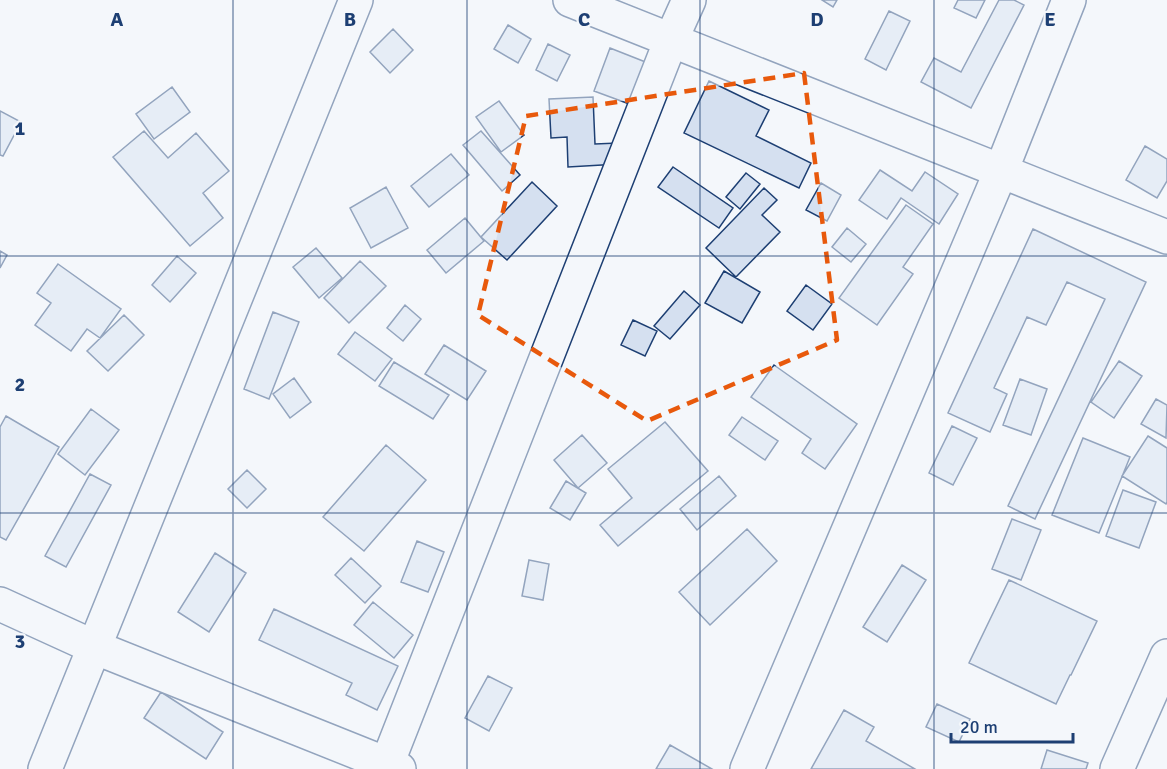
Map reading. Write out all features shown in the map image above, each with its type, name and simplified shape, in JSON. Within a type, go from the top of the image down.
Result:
[{"type":"street","points":[[45,769],[356,0]]},
{"type":"street","points":[[570,0],[1167,237]]},
{"type":"street","points":[[0,604],[94,647],[391,767],[671,40],[689,0]]},
{"type":"street","points":[[747,769],[1001,171],[1069,0]]},
{"type":"street","points":[[1117,769],[1167,656]]},
{"type":"highlighted area","points":[[804,73],[837,340],[647,421],[478,315],[526,116]]},
{"type":"building","points":[[822,0],[837,0],[833,7]]},
{"type":"building","points":[[958,0],[985,0],[976,18],[954,8]]},
{"type":"building","points":[[999,0],[1014,0],[1024,5],[971,108],[921,82],[934,58],[961,72]]},
{"type":"building","points":[[889,11],[910,21],[886,70],[865,59]]},
{"type":"building","points":[[508,25],[531,39],[518,63],[494,49]]},
{"type":"building","points":[[393,29],[413,50],[390,73],[370,52]]},
{"type":"building","points":[[548,44],[570,55],[557,81],[536,70]]},
{"type":"building","points":[[610,48],[648,63],[632,105],[594,91]]},
{"type":"building","points":[[709,81],[769,110],[756,136],[811,163],[799,188],[684,133]]},
{"type":"building","points":[[172,87],[190,112],[154,139],[136,114]]},
{"type":"building","points":[[593,97],[595,144],[618,143],[619,164],[568,167],[567,137],[551,138],[549,99]]},
{"type":"building","points":[[499,101],[524,135],[501,152],[476,117]]},
{"type":"building","points":[[0,111],[21,122],[3,156],[0,155]]},
{"type":"building","points":[[144,131],[168,158],[196,133],[229,171],[203,193],[223,218],[190,246],[113,157]]},
{"type":"building","points":[[481,131],[520,175],[502,191],[463,145]]},
{"type":"building","points":[[1145,146],[1167,159],[1167,181],[1157,198],[1126,180]]},
{"type":"building","points":[[451,154],[469,175],[429,207],[411,186]]},
{"type":"building","points":[[673,167],[733,208],[719,228],[658,187]]},
{"type":"building","points":[[880,170],[912,191],[925,172],[958,194],[939,224],[901,198],[887,219],[859,200]]},
{"type":"building","points":[[746,173],[760,184],[740,209],[726,197]]},
{"type":"building","points":[[532,182],[557,206],[507,260],[481,237]]},
{"type":"building","points":[[821,183],[841,195],[827,221],[806,210]]},
{"type":"building","points":[[386,187],[408,228],[371,248],[350,208]]},
{"type":"building","points":[[764,188],[777,200],[762,215],[780,232],[736,277],[706,248]]},
{"type":"building","points":[[906,205],[933,224],[903,267],[913,274],[877,325],[839,298]]},
{"type":"building","points":[[465,218],[484,241],[446,273],[427,250]]},
{"type":"building","points":[[847,228],[866,244],[851,262],[832,247]]},
{"type":"building","points":[[1033,229],[1146,282],[1035,519],[1008,506],[1105,299],[1067,282],[1046,325],[1027,317],[994,388],[1007,394],[990,432],[948,413]]},
{"type":"building","points":[[316,248],[342,278],[319,298],[293,267]]},
{"type":"building","points":[[0,251],[7,255],[0,268]]},
{"type":"building","points":[[177,256],[196,273],[170,302],[152,285]]},
{"type":"building","points":[[360,261],[386,286],[349,323],[324,298]]},
{"type":"building","points":[[58,264],[121,309],[100,338],[87,329],[71,351],[35,325],[51,303],[37,293]]},
{"type":"building","points":[[724,271],[760,292],[742,323],[705,303]]},
{"type":"building","points":[[806,285],[832,304],[813,330],[787,311]]},
{"type":"building","points":[[684,291],[700,305],[670,339],[654,326]]},
{"type":"building","points":[[405,305],[421,319],[403,341],[387,328]]},
{"type":"building","points":[[273,312],[299,322],[269,399],[244,389]]},
{"type":"building","points":[[124,315],[144,335],[108,371],[87,351]]},
{"type":"building","points":[[633,320],[657,331],[645,356],[621,345]]},
{"type":"building","points":[[355,332],[392,359],[375,381],[338,354]]},
{"type":"building","points":[[444,345],[486,371],[467,400],[425,374]]},
{"type":"building","points":[[1119,361],[1142,376],[1114,418],[1091,402]]},
{"type":"building","points":[[394,362],[449,395],[433,419],[379,386]]},
{"type":"building","points":[[774,365],[857,424],[825,469],[802,453],[811,439],[751,397]]},
{"type":"building","points":[[294,378],[311,402],[290,418],[273,394]]},
{"type":"building","points":[[1020,379],[1047,389],[1031,435],[1003,425]]},
{"type":"building","points":[[1156,399],[1167,405],[1166,438],[1141,424]]},
{"type":"building","points":[[91,409],[119,430],[85,475],[58,454]]},
{"type":"building","points":[[6,416],[59,447],[6,540],[0,537],[0,427]]},
{"type":"building","points":[[742,417],[778,441],[765,460],[729,435]]},
{"type":"building","points":[[665,422],[708,471],[618,546],[600,525],[632,498],[608,469]]},
{"type":"building","points":[[952,426],[977,438],[953,485],[929,473]]},
{"type":"building","points":[[582,435],[607,463],[578,488],[554,460]]},
{"type":"building","points":[[1148,436],[1167,448],[1166,504],[1122,476]]},
{"type":"building","points":[[1083,438],[1130,457],[1099,533],[1052,515]]},
{"type":"building","points":[[386,445],[426,480],[364,551],[323,517]]},
{"type":"building","points":[[247,470],[266,489],[247,508],[228,489]]},
{"type":"building","points":[[90,474],[111,485],[66,567],[45,556]]},
{"type":"building","points":[[719,476],[736,496],[697,530],[680,509]]},
{"type":"building","points":[[566,481],[586,493],[570,520],[550,508]]},
{"type":"building","points":[[1123,490],[1156,502],[1139,548],[1106,536]]},
{"type":"building","points":[[1012,519],[1041,530],[1021,580],[992,569]]},
{"type":"building","points":[[747,529],[777,561],[710,625],[679,592]]},
{"type":"building","points":[[417,541],[444,552],[428,592],[401,582]]},
{"type":"building","points":[[215,553],[246,573],[209,632],[178,612]]},
{"type":"building","points":[[351,558],[381,586],[365,603],[335,575]]},
{"type":"building","points":[[529,560],[549,564],[543,600],[522,596]]},
{"type":"building","points":[[902,565],[926,580],[887,642],[863,627]]},
{"type":"building","points":[[1009,580],[1097,621],[1056,704],[969,663]]},
{"type":"building","points":[[373,602],[413,635],[394,658],[354,625]]},
{"type":"building","points":[[274,609],[398,666],[377,710],[346,695],[352,683],[259,640]]},
{"type":"building","points":[[488,676],[512,688],[489,731],[465,718]]},
{"type":"building","points":[[161,692],[223,732],[206,759],[144,718]]},
{"type":"building","points":[[937,704],[970,719],[959,742],[926,727]]},
{"type":"building","points":[[844,710],[874,727],[866,741],[915,769],[811,769]]},
{"type":"building","points":[[670,745],[712,769],[656,769]]},
{"type":"building","points":[[1047,750],[1088,763],[1086,769],[1041,769]]}]
